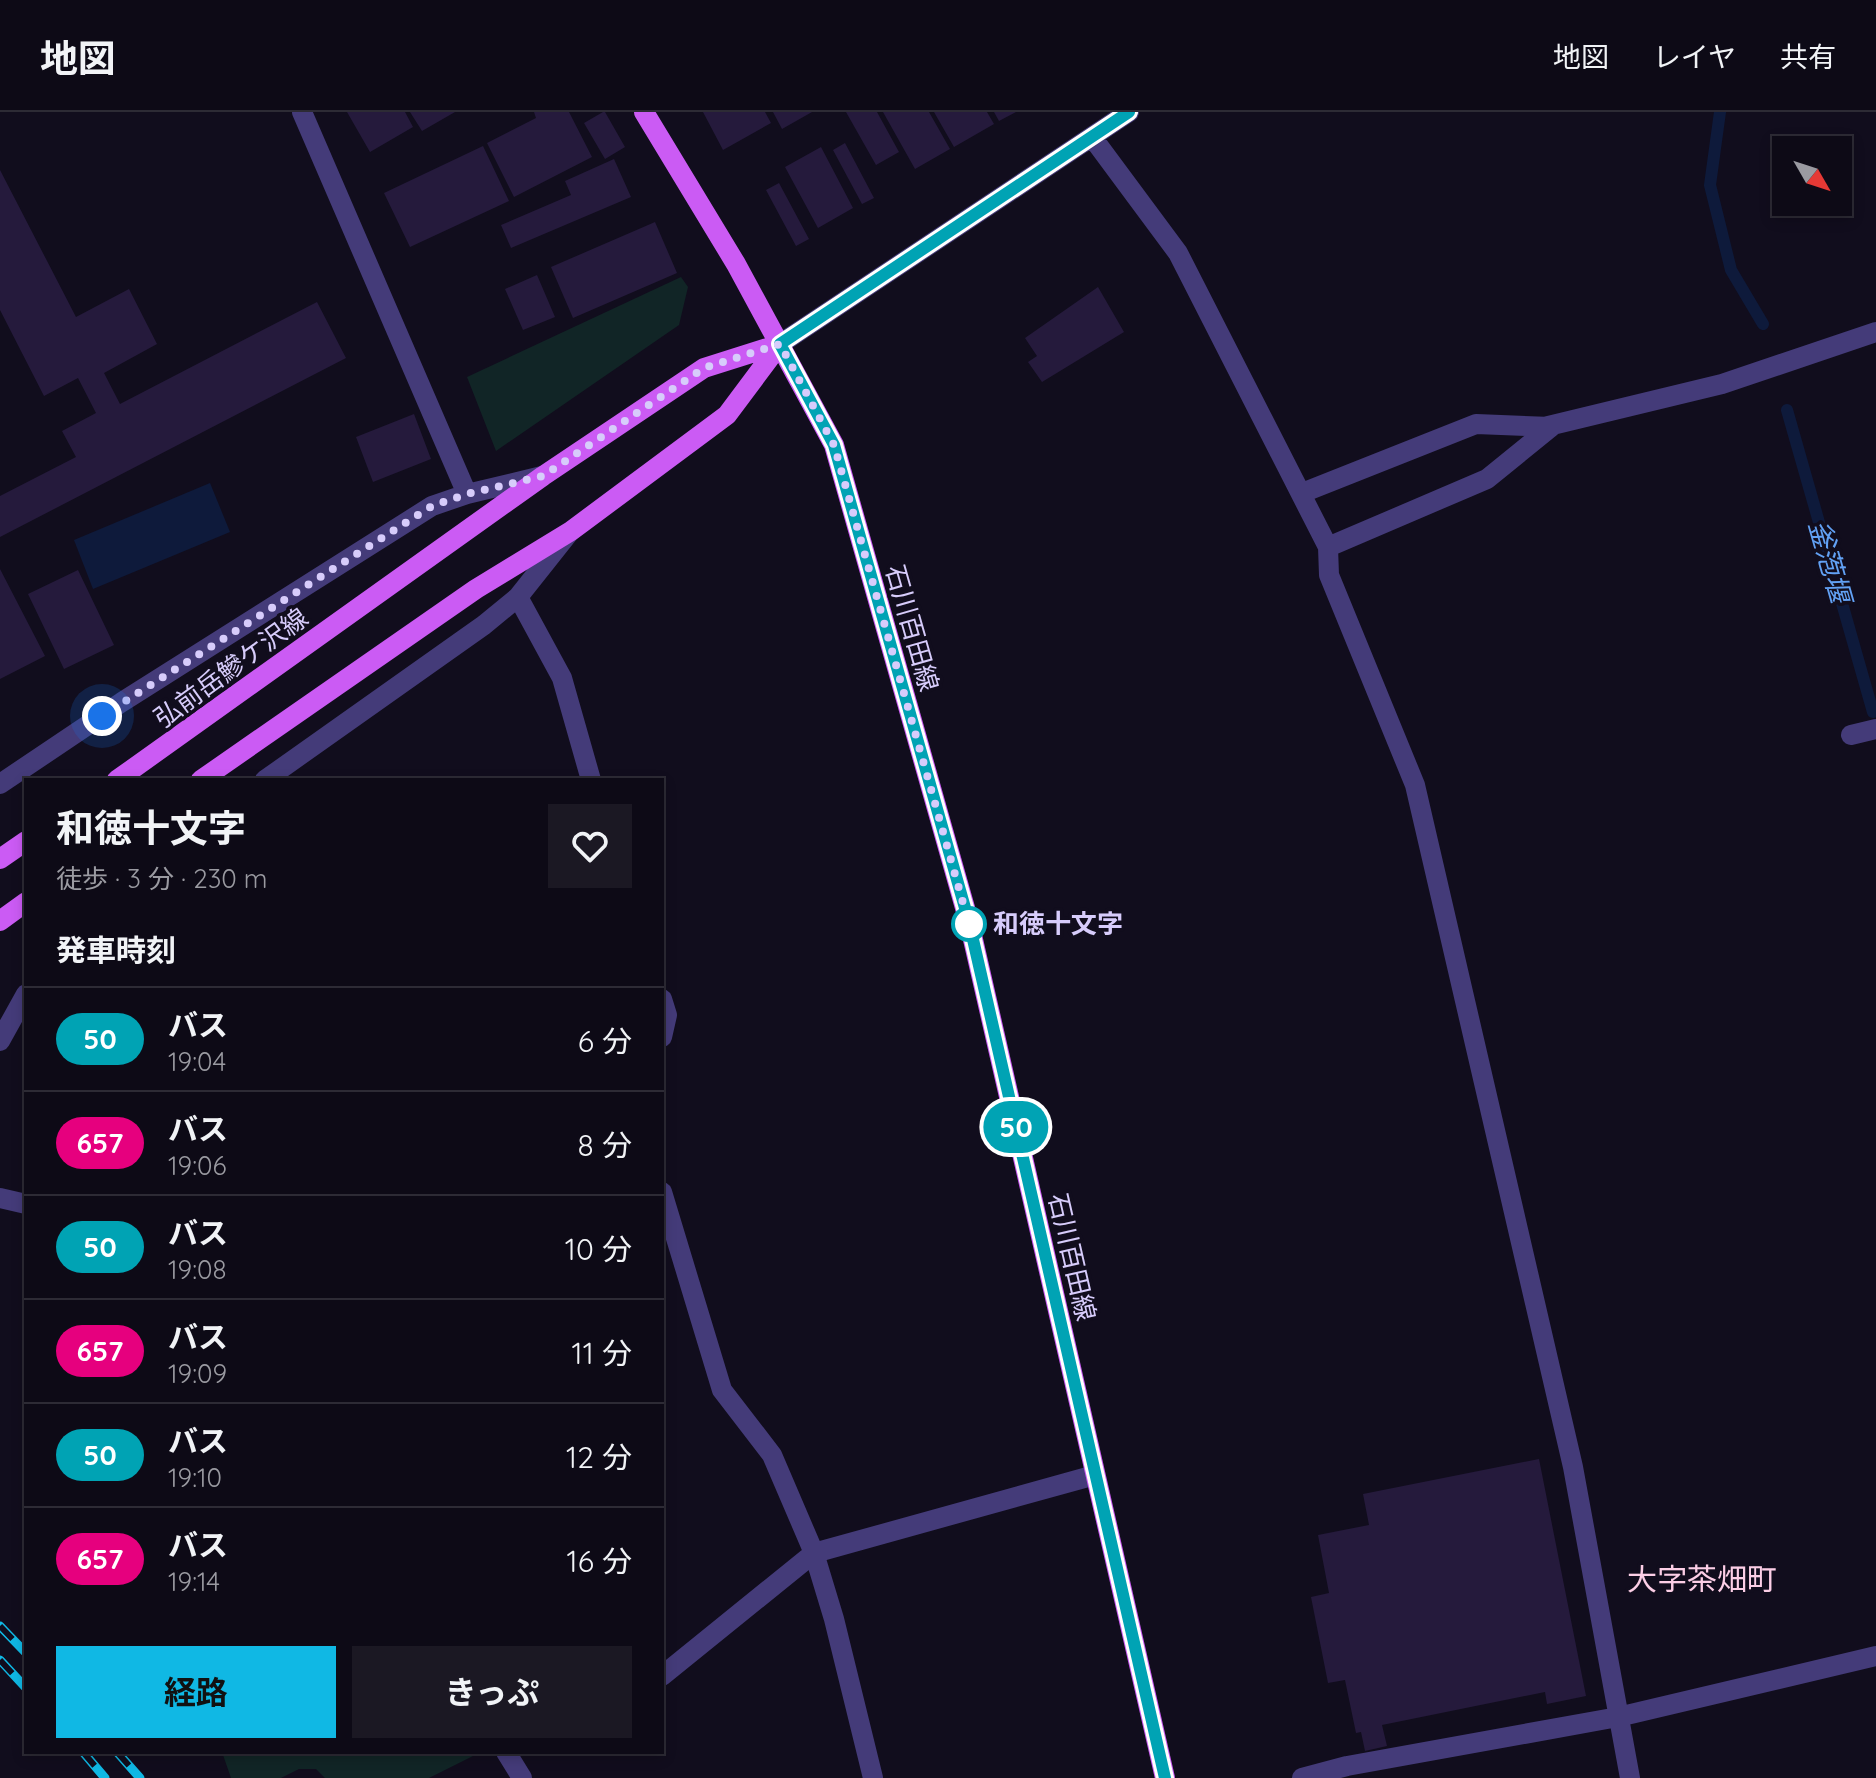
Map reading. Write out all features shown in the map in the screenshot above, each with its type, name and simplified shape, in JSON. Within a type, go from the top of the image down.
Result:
[{"type":"main road","points":[[204,778],[476,589],[571,531],[727,415],[780,344],[736,264],[644,112]]},
{"type":"main road","name":"弘前岳鰺ケ沢線","points":[[120,778],[543,476],[704,368],[780,344]]},
{"type":"main road","name":"石川百田線","points":[[780,344],[834,445],[965,907],[1165,1778]]},
{"type":"main road","points":[[0,859],[24,842]]},
{"type":"main road","points":[[0,921],[24,903]]},
{"type":"street","points":[[302,112],[467,494]]},
{"type":"street","points":[[780,344],[1129,112]]},
{"type":"street","points":[[1092,137],[1178,253],[1302,493],[1328,547],[1329,575],[1418,798],[1573,1467],[1630,1778]]},
{"type":"street","points":[[1540,428],[1722,384],[1876,332]]},
{"type":"street","points":[[1302,493],[1476,424],[1551,427],[1487,479],[1328,547]]},
{"type":"street","points":[[0,784],[122,702],[244,628],[432,506],[467,494],[543,476]]},
{"type":"street","points":[[268,778],[382,700],[518,597],[571,531]]},
{"type":"street","points":[[518,597],[562,678],[590,778]]},
{"type":"street","points":[[1851,735],[1876,729]]},
{"type":"street","points":[[664,1005],[667,1015],[664,1028]]},
{"type":"street","points":[[0,1041],[23,1007]]},
{"type":"street","points":[[0,1198],[24,1204]]},
{"type":"street","points":[[664,1199],[722,1390],[772,1455],[814,1553],[834,1619],[873,1778]]},
{"type":"street","points":[[664,1674],[814,1553],[1095,1475]]},
{"type":"street","points":[[1302,1778],[1347,1766],[1618,1717],[1876,1656]]},
{"type":"green space","points":[[681,277],[688,287],[679,325],[496,451],[467,377]]},
{"type":"green space","points":[[223,1754],[477,1754],[429,1778],[325,1778],[316,1769],[299,1769],[281,1778],[231,1778]]},
{"type":"water","points":[[210,483],[230,532],[93,589],[74,540]]},
{"type":"building","points":[[347,112],[405,112],[413,127],[370,152]]},
{"type":"building","points":[[410,112],[455,112],[422,131]]},
{"type":"building","points":[[534,112],[569,112],[592,157],[514,197],[487,143],[536,118]]},
{"type":"building","points":[[603,112],[625,147],[605,159],[584,123]]},
{"type":"building","points":[[703,112],[765,112],[771,123],[723,150]]},
{"type":"building","points":[[773,112],[812,112],[782,129]]},
{"type":"building","points":[[846,112],[877,112],[899,152],[876,165]]},
{"type":"building","points":[[883,112],[929,112],[950,149],[915,169]]},
{"type":"building","points":[[934,112],[987,112],[994,124],[954,147]]},
{"type":"building","points":[[994,112],[1016,112],[999,121]]},
{"type":"building","points":[[845,143],[874,198],[862,204],[833,150]]},
{"type":"building","points":[[483,146],[509,201],[410,247],[384,193]]},
{"type":"building","points":[[821,147],[853,208],[818,228],[785,167]]},
{"type":"building","points":[[614,159],[631,197],[511,248],[501,225],[571,195],[565,181]]},
{"type":"building","points":[[0,170],[76,317],[129,289],[157,344],[104,373],[120,404],[317,302],[346,358],[0,537],[0,496],[76,457],[62,431],[96,413],[78,378],[44,396],[0,310]]},
{"type":"building","points":[[779,183],[809,239],[796,246],[766,190]]},
{"type":"building","points":[[655,222],[677,273],[573,318],[551,267]]},
{"type":"building","points":[[537,275],[555,317],[523,330],[505,289]]},
{"type":"building","points":[[1098,287],[1124,332],[1042,382],[1028,362],[1037,356],[1025,338]]},
{"type":"building","points":[[414,414],[431,459],[373,482],[356,437]]},
{"type":"building","points":[[0,569],[45,656],[0,679]]},
{"type":"building","points":[[78,570],[114,645],[64,669],[28,594]]},
{"type":"building","points":[[1539,1459],[1586,1696],[1547,1704],[1545,1692],[1382,1725],[1387,1746],[1365,1751],[1361,1732],[1356,1733],[1345,1680],[1328,1683],[1311,1597],[1329,1593],[1318,1535],[1369,1525],[1363,1494]]},
{"type":"waterway","name":"釜萢堰","points":[[1720,112],[1710,185],[1731,270],[1763,324]]},
{"type":"waterway","name":"釜萢堰","points":[[1787,410],[1873,712]]},
{"type":"railway","points":[[0,1626],[24,1651]]},
{"type":"railway","points":[[0,1660],[24,1686]]},
{"type":"railway","points":[[85,1754],[105,1778]]},
{"type":"railway","points":[[119,1754],[140,1778]]},
{"type":"bus line","name":"50","points":[[1129,112],[780,344],[834,445],[969,922],[1165,1778]]},
{"type":"place","name":"和徳十文字","points":[[969,924]]},
{"type":"district","name":"大字茶畑町","points":[[1702,1580]]},
{"type":"route","points":[[102,716],[432,506],[467,494],[543,476],[704,368],[780,344],[834,445],[969,924]]}]
